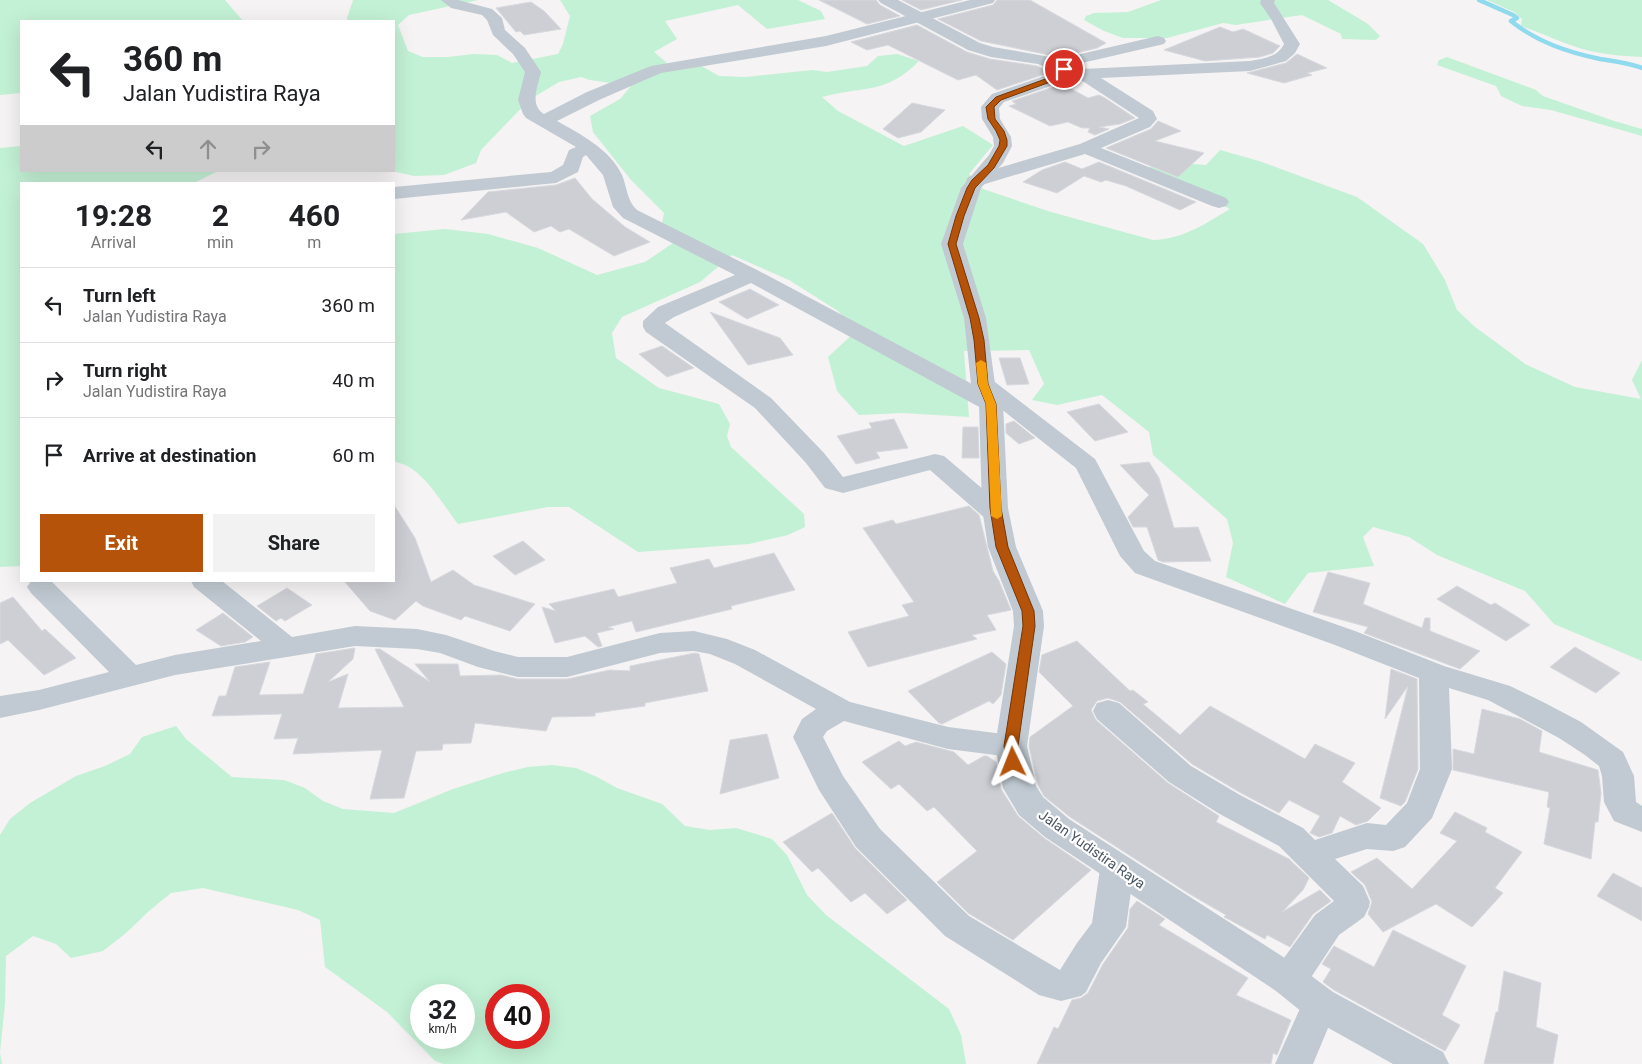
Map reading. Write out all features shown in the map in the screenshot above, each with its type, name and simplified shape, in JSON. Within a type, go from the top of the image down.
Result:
[{"type":"street","points":[[448,0],[456,5],[482,10],[494,18],[498,32],[519,51],[533,72],[526,100],[532,114],[588,147],[612,174],[623,207],[630,214],[987,394],[1086,464],[1133,556],[1145,567],[1345,638],[1434,673],[1498,693],[1532,709],[1596,747],[1612,760],[1618,776],[1620,802],[1625,812],[1642,820]]},
{"type":"street","points":[[886,0],[943,31],[982,49],[1067,69],[1250,66],[1274,61],[1288,53],[1292,44],[1278,18],[1267,3],[1268,0]]},
{"type":"street","points":[[544,121],[593,96],[657,69],[826,41],[988,0]]},
{"type":"street","points":[[1067,69],[1158,41]]},
{"type":"street","points":[[975,182],[1086,148],[1144,123],[1148,117],[1067,69]]},
{"type":"street","name":"Jalan Yudistira Raya","points":[[1067,69],[1062,76],[1013,92],[993,102],[990,107],[991,119],[1000,131],[1003,146],[991,166],[975,182],[960,216],[952,244],[975,318],[979,340],[987,394],[996,514],[1002,547],[1028,611],[1029,626],[1011,746],[1020,788],[1031,806],[1057,828],[1117,869],[1289,980],[1320,1004],[1429,1064]]},
{"type":"street","points":[[395,193],[556,176],[571,168],[576,154],[588,147]]},
{"type":"street","points":[[1086,148],[1219,202]]},
{"type":"street","points":[[752,275],[658,317],[654,322],[654,327],[763,403],[815,458],[834,483],[842,485],[858,482],[935,462],[996,514]]},
{"type":"street","points":[[205,582],[286,647]]},
{"type":"street","points":[[42,587],[130,676]]},
{"type":"street","points":[[0,707],[39,700],[175,665],[355,636],[417,639],[446,645],[488,660],[518,667],[568,668],[660,643],[694,641],[717,646],[746,657],[841,710],[948,738],[1011,746]]},
{"type":"street","points":[[1310,854],[1366,836],[1393,838],[1421,809],[1436,769],[1434,673]]},
{"type":"street","points":[[841,710],[815,723],[809,730],[808,737],[830,782],[868,838],[957,926],[1052,984],[1061,986],[1073,981],[1089,953],[1109,927],[1117,869]]},
{"type":"street","points":[[1108,711],[1180,774],[1228,804],[1292,837],[1351,896],[1352,906],[1327,926],[1289,980]]},
{"type":"street","points":[[1294,1064],[1320,1004]]},
{"type":"green space","points":[[0,0],[225,0],[242,20],[20,20],[20,93],[0,95]]},
{"type":"green space","points":[[353,0],[478,0],[409,15],[398,25],[408,51],[423,57],[473,54],[497,55],[512,63],[558,54],[563,44],[570,16],[560,0],[798,0],[821,11],[825,19],[767,29],[738,5],[665,21],[677,39],[654,52],[674,69],[698,64],[719,76],[746,77],[813,70],[827,72],[867,66],[878,56],[897,54],[919,61],[907,72],[884,84],[873,88],[822,97],[838,111],[904,146],[963,126],[993,145],[969,174],[983,189],[1051,212],[1153,240],[1184,234],[1230,209],[1146,168],[1166,162],[1206,165],[1220,150],[1259,161],[1357,197],[1423,244],[1445,280],[1457,310],[1475,327],[1525,364],[1575,387],[1641,399],[1632,380],[1642,360],[1642,661],[1554,624],[1525,591],[1437,555],[1409,537],[1373,527],[1363,537],[1374,566],[1308,573],[1285,604],[1226,577],[1233,543],[1227,519],[1153,455],[1149,432],[1102,395],[1057,405],[1032,400],[1044,384],[1029,350],[964,351],[969,417],[902,413],[859,415],[837,391],[828,357],[856,331],[838,311],[789,280],[732,255],[700,282],[622,317],[612,333],[616,358],[659,388],[719,404],[730,424],[727,436],[731,447],[804,514],[805,527],[788,535],[749,544],[638,552],[569,507],[548,507],[458,524],[422,477],[404,464],[395,462],[395,234],[445,229],[488,234],[538,248],[597,275],[645,262],[685,235],[662,224],[664,213],[631,180],[593,132],[590,116],[620,99],[631,86],[581,77],[559,82],[529,100],[481,150],[476,163],[444,175],[414,176],[395,172],[395,20],[348,20]]},
{"type":"green space","points":[[1161,0],[1328,0],[1368,24],[1380,36],[1376,40],[1342,39],[1341,34],[1302,15],[1236,25],[1223,23],[1167,38],[1123,38],[1104,31],[1084,20],[1086,16],[1094,13],[1128,12]]},
{"type":"green space","points":[[1487,0],[1642,0],[1642,57],[1600,53],[1569,45],[1521,26],[1522,19],[1514,12]]},
{"type":"green space","points":[[1447,57],[1536,90],[1543,96],[1642,129],[1642,136],[1551,110],[1522,106],[1501,96],[1496,86],[1437,65],[1439,60]]},
{"type":"green space","points":[[20,146],[20,172],[216,172],[196,182],[20,182],[20,566],[0,567],[0,148]]},
{"type":"green space","points":[[176,726],[186,739],[232,777],[284,780],[305,788],[323,801],[343,809],[394,813],[453,789],[503,773],[528,767],[552,765],[576,768],[617,788],[662,804],[685,826],[710,830],[736,828],[772,839],[787,855],[807,895],[826,915],[949,1009],[961,1035],[966,1064],[443,1064],[435,1061],[423,1049],[475,1049],[475,984],[410,984],[410,1035],[387,1012],[325,967],[320,920],[298,910],[203,888],[171,893],[103,951],[71,958],[56,944],[33,936],[6,956],[5,1004],[0,1053],[0,835],[10,819],[30,803],[76,776],[105,766],[130,754],[142,737]]},
{"type":"building","points":[[819,0],[876,0],[880,5],[900,16],[867,24]]},
{"type":"building","points":[[902,0],[962,0],[921,10]]},
{"type":"building","points":[[997,0],[1030,0],[1106,43],[1097,48],[1059,57],[981,41],[938,19],[993,5]]},
{"type":"building","points":[[531,2],[544,11],[561,29],[524,35],[520,31],[516,32],[496,8]]},
{"type":"building","points":[[917,25],[967,52],[990,59],[1037,66],[1051,72],[997,90],[976,75],[958,80],[888,45],[867,50],[851,42]]},
{"type":"building","points":[[1220,27],[1233,32],[1243,29],[1280,46],[1273,53],[1260,57],[1205,61],[1164,50]]},
{"type":"building","points":[[1297,54],[1327,68],[1307,73],[1312,75],[1284,83],[1247,73],[1286,63]]},
{"type":"building","points":[[1062,84],[1088,98],[1099,95],[1135,118],[1120,124],[1099,127],[1109,129],[1095,135],[1088,132],[1090,128],[1082,128],[1068,122],[1050,126],[1009,106],[1016,104],[1012,101]]},
{"type":"building","points":[[912,103],[945,110],[921,132],[898,138],[883,129]]},
{"type":"building","points":[[1158,121],[1181,131],[1155,141],[1204,153],[1178,177],[1106,148],[1151,129]]},
{"type":"building","points":[[1065,162],[1082,169],[1099,162],[1196,202],[1180,210],[1126,186],[1106,180],[1101,182],[1084,176],[1057,193],[1023,182],[1042,170]]},
{"type":"building","points":[[575,178],[592,199],[625,227],[650,242],[614,256],[569,229],[560,232],[551,226],[534,232],[506,212],[461,220],[488,192],[556,185]]},
{"type":"building","points":[[750,289],[779,305],[747,319],[719,302]]},
{"type":"building","points":[[710,312],[780,338],[793,355],[748,365]]},
{"type":"building","points":[[662,346],[694,368],[667,377],[639,354]]},
{"type":"building","points":[[999,358],[1020,358],[1029,384],[1007,385]]},
{"type":"building","points":[[1099,404],[1128,432],[1095,441],[1067,412]]},
{"type":"building","points":[[894,419],[908,448],[876,452],[880,458],[856,464],[837,436],[872,428],[869,423]]},
{"type":"building","points":[[1014,421],[1035,438],[1019,444],[1006,433],[1006,424]]},
{"type":"building","points":[[963,427],[978,427],[979,458],[962,458]]},
{"type":"building","points":[[1149,462],[1159,478],[1174,528],[1198,527],[1211,561],[1163,562],[1158,560],[1147,527],[1133,527],[1128,517],[1149,495],[1120,465]]},
{"type":"building","points":[[969,506],[979,515],[993,571],[1011,610],[987,615],[996,630],[972,635],[977,639],[868,667],[848,632],[909,616],[902,605],[914,602],[863,528],[893,520],[896,524]]},
{"type":"building","points":[[395,507],[415,538],[431,582],[453,570],[474,585],[535,604],[510,631],[465,616],[461,620],[423,606],[416,601],[395,620],[370,611],[345,582],[395,582]]},
{"type":"building","points":[[523,541],[545,560],[515,575],[493,556]]},
{"type":"building","points":[[774,553],[795,590],[731,606],[732,609],[636,632],[632,621],[608,627],[614,629],[597,633],[602,646],[598,647],[585,636],[555,643],[542,607],[556,611],[549,604],[614,589],[618,597],[677,583],[670,568],[709,559],[714,568]]},
{"type":"building","points":[[1328,572],[1370,583],[1363,604],[1422,628],[1425,618],[1430,618],[1430,631],[1480,651],[1460,669],[1364,633],[1368,627],[1313,612]]},
{"type":"building","points":[[1457,586],[1491,605],[1495,603],[1530,625],[1506,641],[1437,599]]},
{"type":"building","points":[[287,588],[312,605],[285,621],[281,618],[276,621],[257,606]]},
{"type":"building","points":[[13,597],[42,631],[45,629],[76,658],[44,675],[8,640],[0,644],[0,603]]},
{"type":"building","points":[[223,613],[253,637],[245,642],[221,646],[196,630]]},
{"type":"building","points":[[1077,641],[1130,691],[1133,690],[1148,702],[1143,704],[1180,735],[1210,706],[1305,759],[1315,744],[1355,763],[1342,782],[1381,808],[1368,821],[1356,825],[1340,816],[1332,833],[1319,837],[1310,833],[1320,816],[1289,800],[1279,813],[1241,793],[1192,764],[1120,702],[1108,698],[1097,701],[1091,710],[1096,720],[1168,783],[1219,816],[1216,822],[1289,859],[1309,878],[1303,890],[1282,912],[1320,890],[1331,901],[1313,914],[1290,947],[1267,935],[1265,939],[1224,917],[1226,915],[1188,893],[1070,817],[1044,796],[1038,785],[1029,746],[1030,737],[1073,706],[1039,672],[1042,655]]},
{"type":"building","points":[[1575,647],[1620,673],[1596,693],[1550,667]]},
{"type":"building","points":[[355,648],[353,659],[328,682],[348,674],[338,708],[404,707],[375,649],[380,649],[430,682],[415,664],[458,664],[460,676],[501,675],[518,679],[567,679],[610,670],[630,671],[630,666],[695,653],[699,654],[708,691],[645,703],[645,706],[595,713],[595,716],[552,717],[546,731],[475,723],[471,743],[443,744],[442,750],[416,751],[404,798],[370,799],[382,750],[293,754],[298,738],[274,739],[282,714],[212,716],[219,696],[226,696],[235,667],[270,662],[259,695],[303,694],[316,654]]},
{"type":"building","points":[[992,652],[1006,664],[1001,695],[993,704],[989,701],[942,724],[908,691]]},
{"type":"building","points":[[1391,669],[1417,679],[1418,769],[1405,802],[1401,806],[1380,798],[1408,686],[1385,719]]},
{"type":"building","points":[[1482,709],[1520,719],[1542,731],[1539,752],[1598,770],[1601,793],[1598,822],[1595,822],[1591,859],[1544,844],[1550,808],[1547,807],[1549,792],[1453,770],[1453,749],[1474,754]]},
{"type":"building","points":[[767,734],[779,778],[720,794],[730,740]]},
{"type":"building","points":[[899,741],[905,746],[916,742],[954,752],[968,765],[984,756],[996,762],[1001,789],[1018,816],[1044,838],[1091,870],[1013,940],[968,913],[937,882],[977,851],[934,807],[927,811],[899,784],[891,789],[862,762]]},
{"type":"building","points":[[1455,812],[1487,828],[1485,832],[1522,852],[1495,888],[1503,893],[1472,927],[1436,904],[1383,932],[1368,914],[1372,902],[1365,885],[1351,872],[1377,858],[1412,889],[1457,841],[1440,833]]},
{"type":"building","points":[[832,813],[855,848],[907,900],[887,914],[865,893],[851,902],[818,868],[812,872],[783,842]]},
{"type":"building","points":[[1613,873],[1642,888],[1642,921],[1597,896]]},
{"type":"building","points":[[1137,901],[1165,919],[1159,925],[1248,978],[1236,995],[1291,1020],[1277,1055],[1273,1053],[1271,1064],[1037,1064],[1054,1027],[1058,1029],[1072,1000],[1081,998],[1088,993],[1103,964],[1128,928],[1130,909]]},
{"type":"building","points":[[1393,930],[1466,966],[1442,1015],[1460,1025],[1445,1051],[1334,990],[1323,982],[1331,969],[1322,964],[1334,946],[1374,967]]},
{"type":"building","points":[[1504,971],[1541,983],[1536,1027],[1558,1035],[1553,1064],[1484,1064],[1496,1012],[1498,1012]]},
{"type":"waterway","points":[[1479,0],[1513,15],[1517,18],[1511,21],[1531,35],[1553,45],[1588,56],[1627,63],[1642,68]]},
{"type":"slow traffic","points":[[981,363],[983,384],[991,404],[995,508],[997,516]]},
{"type":"route","points":[[1013,762],[1011,746],[1029,626],[1028,611],[1002,547],[995,508],[991,404],[983,384],[975,318],[952,244],[971,188],[991,166],[1003,146],[1000,131],[991,119],[990,107],[993,102],[1013,92],[1062,76],[1066,71],[1064,69]]}]
